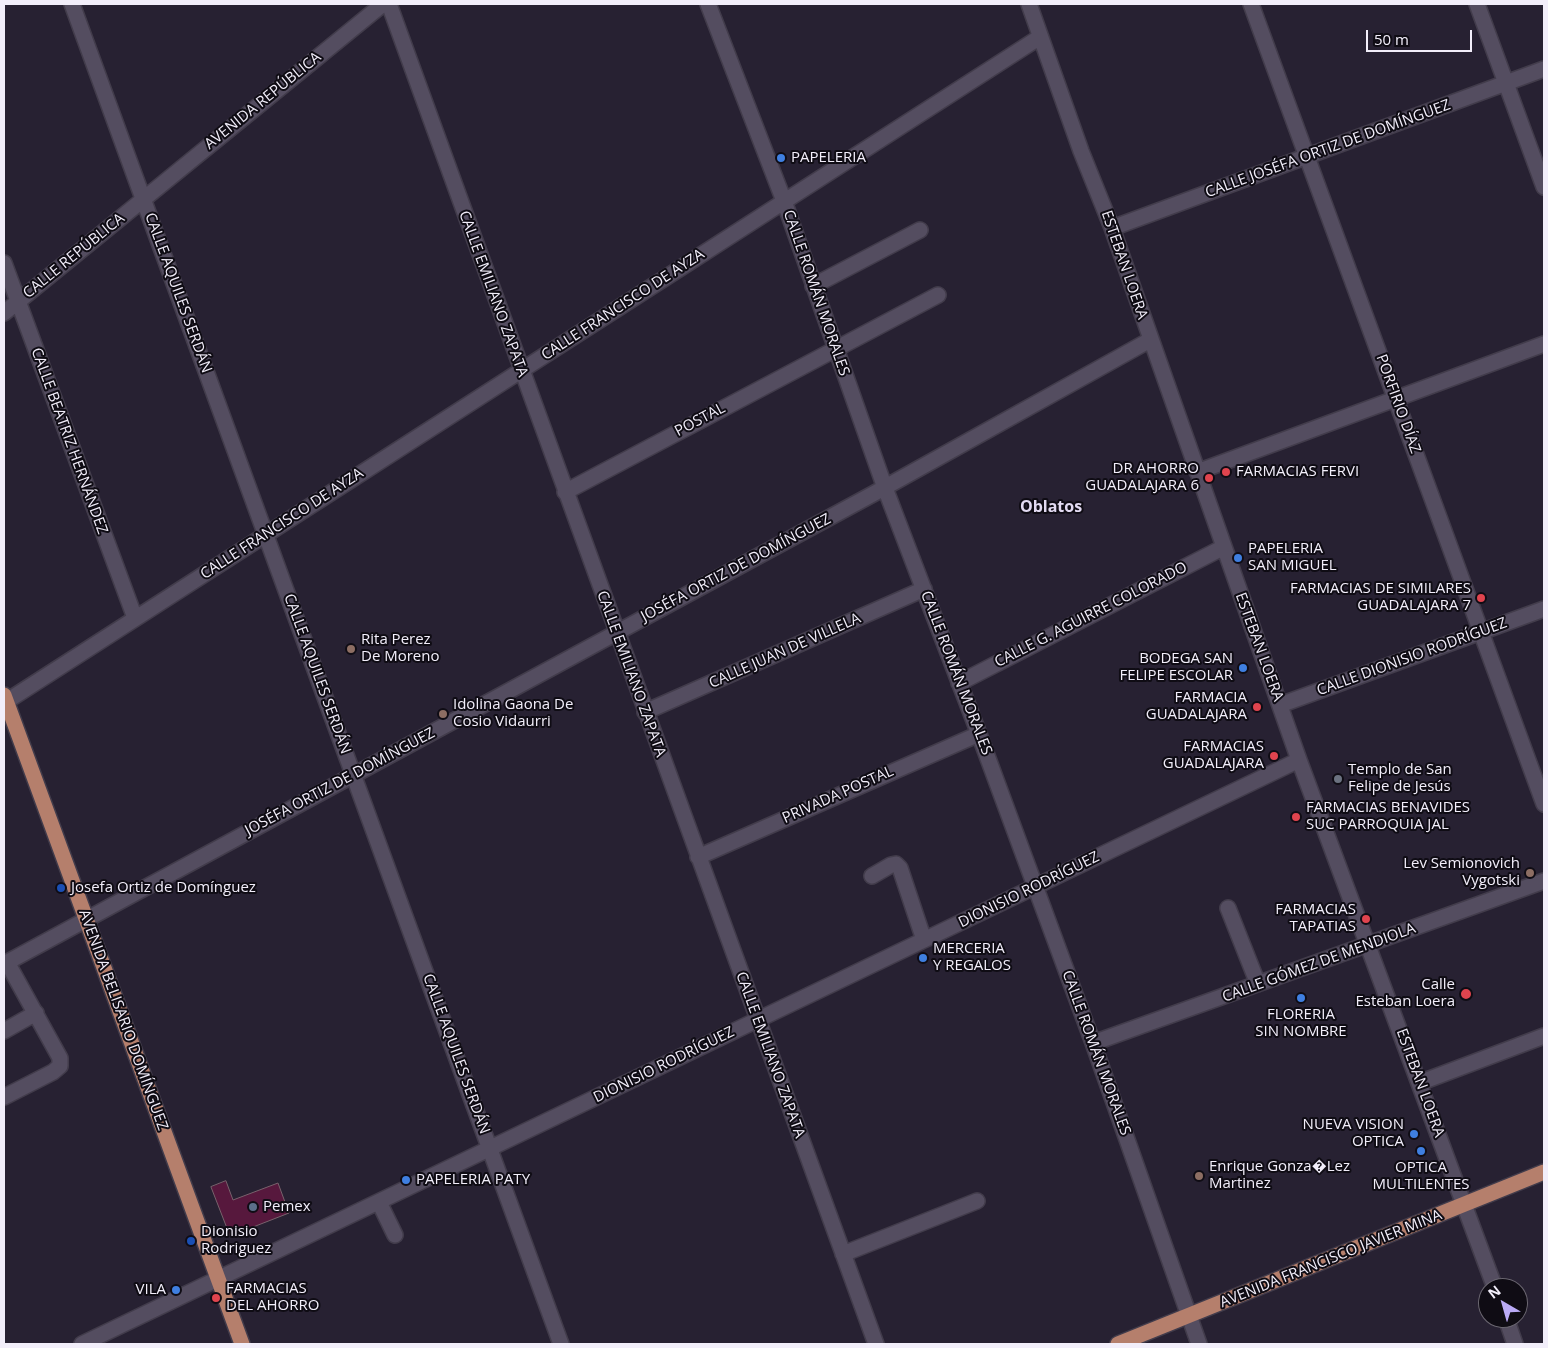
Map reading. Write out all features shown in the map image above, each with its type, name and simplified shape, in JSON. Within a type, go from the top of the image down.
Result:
[{"type":"main road","name":"AVENIDA BELISARIO DOMÍNGUEZ","points":[[4,700],[87,919],[242,1344]]},
{"type":"main road","name":"AVENIDA FRANCISCO JAVIER MINA","points":[[1118,1344],[1544,1172]]},
{"type":"street","name":"CALLE AQUILES SERDÁN","points":[[72,4],[561,1344]]},
{"type":"street","name":"AVENIDA REPÚBLICA","points":[[144,198],[383,4]]},
{"type":"street","name":"CALLE EMILIANO ZAPATA","points":[[389,4],[876,1344]]},
{"type":"street","name":"CALLE ROMÁN MORALES","points":[[708,4],[784,202],[884,488],[979,734],[1093,1043],[1199,1344]]},
{"type":"street","name":"ESTEBAN LOERA","points":[[1029,4],[1112,228],[1299,760],[1370,945],[1419,1084],[1466,1204],[1492,1278]]},
{"type":"street","name":"PORFIRIO DÍAZ","points":[[1251,4],[1544,804]]},
{"type":"street","points":[[1477,4],[1544,187]]},
{"type":"street","name":"CALLE FRANCISCO DE AYZA","points":[[4,700],[135,618],[1040,37]]},
{"type":"street","name":"CALLE JOSÉFA ORTIZ DE DOMÍNGUEZ","points":[[1112,228],[1544,69]]},
{"type":"street","name":"CALLE REPÚBLICA","points":[[4,314],[144,198]]},
{"type":"street","points":[[813,286],[920,230]]},
{"type":"street","name":"CALLE BEATRIZ HERNÁNDEZ","points":[[4,263],[135,618]]},
{"type":"street","name":"POSTAL","points":[[565,492],[835,348],[938,296]]},
{"type":"street","name":"JOSÉFA ORTIZ DE DOMÍNGUEZ","points":[[6,963],[884,488],[1150,340]]},
{"type":"street","points":[[1197,472],[1544,344]]},
{"type":"street","name":"CALLE G. AGUIRRE COLORADO","points":[[959,683],[1224,547]]},
{"type":"street","name":"CALLE JUAN DE VILLELA","points":[[645,712],[924,589]]},
{"type":"street","name":"CALLE DIONISIO RODRÍGUEZ","points":[[1280,705],[1544,609]]},
{"type":"street","name":"PRIVADA POSTAL","points":[[698,857],[979,734]]},
{"type":"street","name":"DIONISIO RODRÍGUEZ","points":[[82,1344],[1299,760]]},
{"type":"street","points":[[872,876],[891,865],[896,864],[900,868],[924,940]]},
{"type":"street","name":"CALLE GÓMEZ DE MENDIOLA","points":[[1093,1043],[1544,881]]},
{"type":"street","points":[[1228,908],[1258,984]]},
{"type":"street","points":[[4,1097],[53,1072],[60,1066],[60,1058],[6,963]]},
{"type":"street","points":[[4,1031],[36,1013]]},
{"type":"street","points":[[1419,1084],[1544,1036]]},
{"type":"street","points":[[843,1254],[976,1201]]},
{"type":"street","points":[[379,1202],[395,1235]]},
{"type":"street","points":[[1509,1328],[1515,1344]]},
{"type":"building","name":"Pemex","points":[[226,1181],[233,1200],[278,1183],[289,1213],[230,1236],[211,1187]]},
{"type":"place","name":"PAPELERIA","points":[[781,158]]},
{"type":"place","name":"FARMACIAS FERVI","points":[[1226,472]]},
{"type":"place","name":"DR AHORRO GUADALAJARA 6","points":[[1209,478]]},
{"type":"place","name":"PAPELERIA SAN MIGUEL","points":[[1238,558]]},
{"type":"place","name":"FARMACIAS DE SIMILARES GUADALAJARA 7","points":[[1481,598]]},
{"type":"place","name":"Rita Perez De Moreno","points":[[351,649]]},
{"type":"place","name":"BODEGA SAN FELIPE ESCOLAR","points":[[1243,668]]},
{"type":"place","name":"FARMACIA GUADALAJARA","points":[[1257,707]]},
{"type":"place","name":"Idolina Gaona De Cosio Vidaurri","points":[[443,714]]},
{"type":"place","name":"FARMACIAS GUADALAJARA","points":[[1274,756]]},
{"type":"place","name":"Templo de San Felipe de Jesús","points":[[1338,779]]},
{"type":"place","name":"FARMACIAS BENAVIDES SUC PARROQUIA JAL","points":[[1296,817]]},
{"type":"place","name":"Lev Semionovich Vygotski","points":[[1530,873]]},
{"type":"place","name":"Josefa Ortiz de Domínguez","points":[[61,888]]},
{"type":"place","name":"FARMACIAS TAPATIAS","points":[[1366,919]]},
{"type":"place","name":"MERCERIA Y REGALOS","points":[[923,958]]},
{"type":"place","name":"Calle Esteban Loera","points":[[1466,994]]},
{"type":"place","name":"FLORERIA SIN NOMBRE","points":[[1301,998]]},
{"type":"place","name":"NUEVA VISION OPTICA","points":[[1414,1134]]},
{"type":"place","name":"OPTICA MULTILENTES","points":[[1421,1151]]},
{"type":"place","name":"Enrique Gonza�Lez Martinez","points":[[1199,1176]]},
{"type":"place","name":"PAPELERIA PATY","points":[[406,1180]]},
{"type":"place","name":"Pemex","points":[[253,1207]]},
{"type":"place","name":"Dionisio Rodriguez","points":[[191,1241]]},
{"type":"place","name":"VILA","points":[[176,1290]]},
{"type":"place","name":"FARMACIAS DEL AHORRO","points":[[216,1298]]},
{"type":"district","name":"Oblatos","points":[[1051,507]]}]
